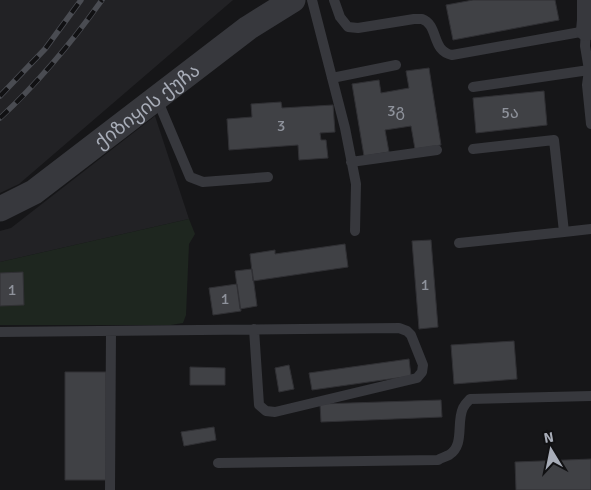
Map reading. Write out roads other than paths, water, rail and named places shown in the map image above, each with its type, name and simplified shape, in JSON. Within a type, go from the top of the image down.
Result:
[{"type":"street","name":"ქიზიყის ქუჩა","points":[[0,209],[34,192],[248,28],[293,0]]},
{"type":"street","points":[[587,0],[588,24]]},
{"type":"lane","points":[[312,0],[345,128],[356,184],[355,230]]},
{"type":"lane","points":[[334,0],[340,18],[348,27],[358,28],[414,19],[423,20],[430,25],[442,52],[452,55],[588,24],[585,46],[589,70],[591,124]]},
{"type":"lane","points":[[332,78],[396,65]]},
{"type":"lane","points":[[473,87],[589,70]]},
{"type":"lane","points":[[156,98],[190,177],[203,182],[268,177]]},
{"type":"lane","points":[[473,149],[554,140],[564,232]]},
{"type":"lane","points":[[351,162],[437,150]]},
{"type":"lane","points":[[459,243],[591,229]]},
{"type":"lane","points":[[0,332],[399,328],[411,335],[423,364],[422,372],[417,378],[275,412],[266,411],[260,405],[254,330]]},
{"type":"lane","points":[[110,490],[111,331]]},
{"type":"lane","points":[[218,464],[438,460],[449,455],[455,449],[459,436],[460,414],[470,399],[591,396]]},
{"type":"railway","points":[[0,96],[45,49],[81,0]]},
{"type":"railway","points":[[0,118],[54,62],[102,0]]}]
